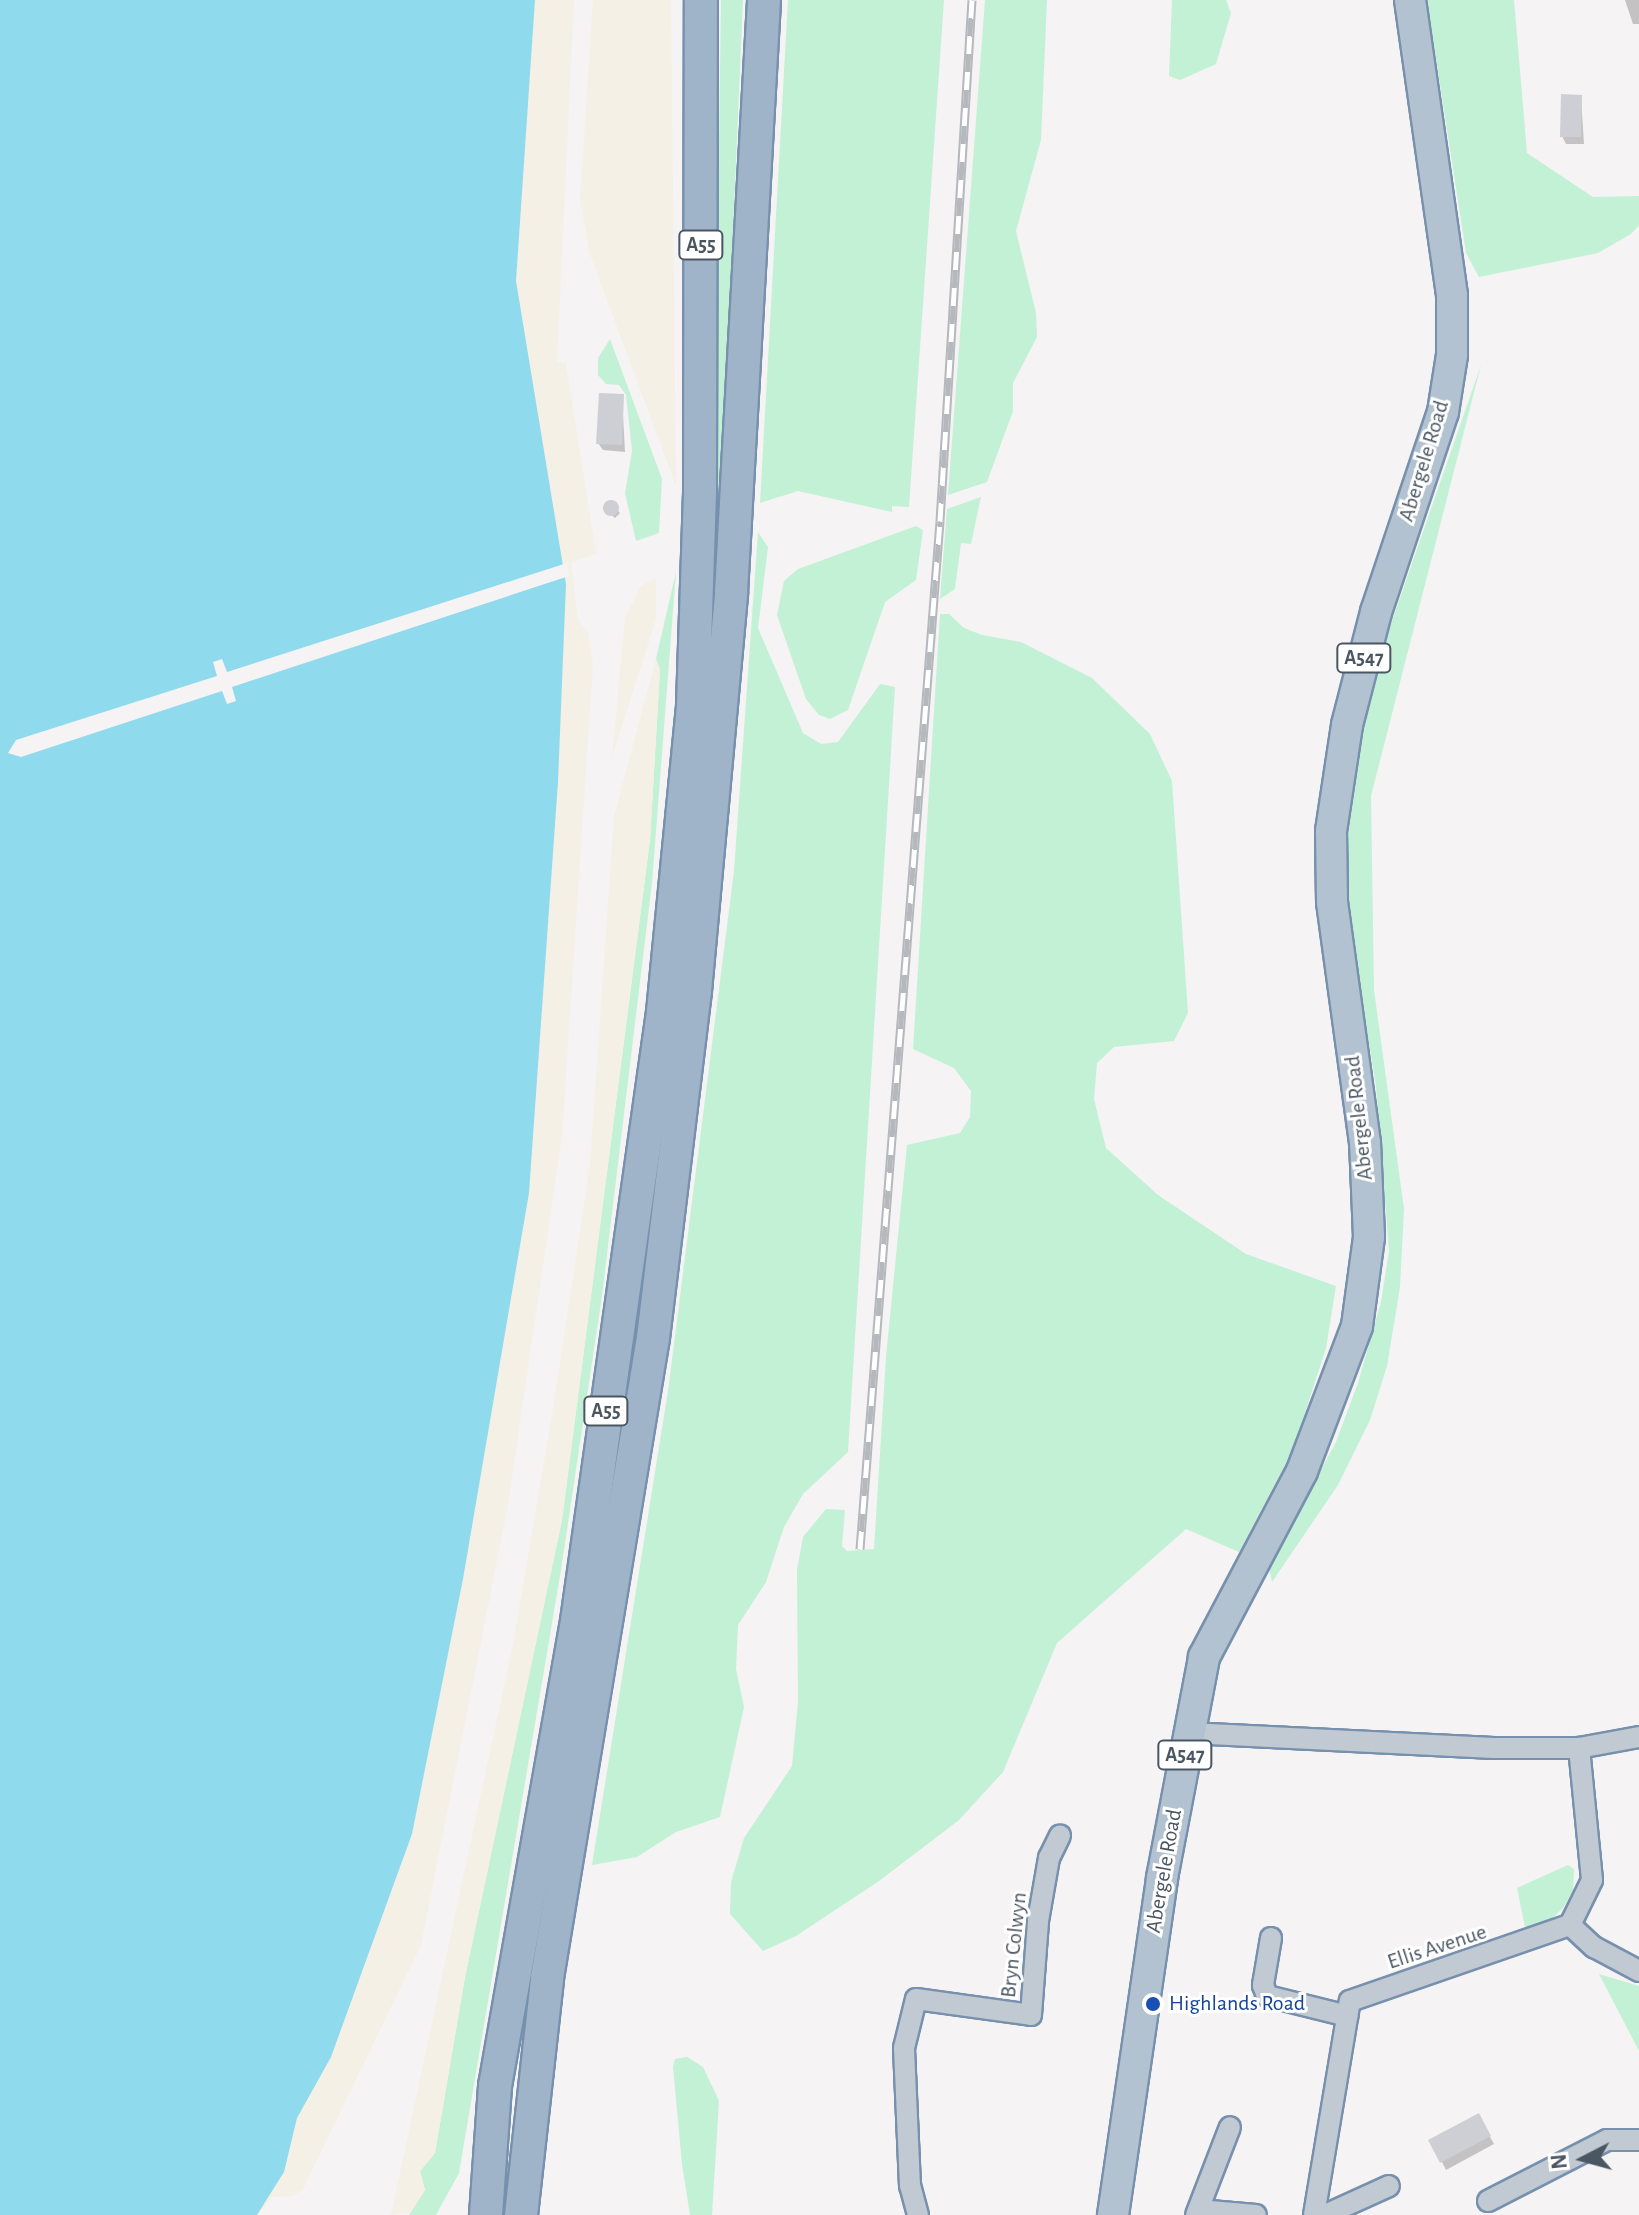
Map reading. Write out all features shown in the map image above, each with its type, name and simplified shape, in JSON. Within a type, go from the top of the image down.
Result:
[{"type":"highway","name":"A55","points":[[486,2215],[495,2086],[577,1621],[663,1012],[693,704],[700,490],[701,0]]},
{"type":"highway","name":"A55","points":[[521,2215],[547,1978],[653,1338],[695,991],[731,593],[764,0]]},
{"type":"main road","name":"Abergele Road","points":[[1113,2215],[1162,1878],[1204,1657],[1302,1471],[1357,1326],[1369,1237],[1365,1143],[1332,902],[1331,831],[1347,725],[1365,654],[1443,412],[1452,355],[1452,295],[1410,0]]},
{"type":"street","points":[[1189,1733],[1579,1748],[1639,1737]]},
{"type":"street","points":[[1579,1748],[1592,1880],[1570,1925],[1594,1947],[1639,1971]]},
{"type":"street","name":"Bryn Colwyn","points":[[918,2215],[910,2186],[904,2048],[916,1999],[1031,2015],[1043,1894],[1049,1858],[1060,1835]]},
{"type":"street","name":"Ellis Avenue","points":[[1348,2016],[1350,2001],[1570,1925]]},
{"type":"street","points":[[1271,1938],[1263,1985],[1267,1996],[1348,2016],[1314,2215]]},
{"type":"street","points":[[1230,2127],[1198,2212],[1256,2215]]},
{"type":"street","points":[[1488,2201],[1607,2140],[1639,2140]]},
{"type":"street","points":[[1325,2215],[1389,2186]]},
{"type":"green space","points":[[721,0],[743,0],[721,511],[714,514]]},
{"type":"green space","points":[[788,0],[944,0],[909,507],[892,506],[892,512],[798,491],[760,503]]},
{"type":"green space","points":[[985,0],[1047,0],[1041,140],[1016,231],[1036,313],[1037,337],[1013,383],[1013,411],[987,482],[948,495]]},
{"type":"green space","points":[[1172,0],[1226,0],[1231,13],[1216,64],[1180,80],[1169,76]]},
{"type":"green space","points":[[1427,0],[1514,0],[1527,153],[1593,197],[1639,196],[1639,225],[1631,234],[1598,253],[1479,277],[1466,253]]},
{"type":"green space","points":[[610,339],[662,479],[659,533],[636,541],[625,493],[632,451],[626,395],[619,385],[606,384],[598,375],[598,358]]},
{"type":"green space","points":[[1481,365],[1371,796],[1374,990],[1404,1209],[1400,1287],[1387,1366],[1370,1420],[1338,1485],[1272,1582],[1269,1568],[1336,1442],[1358,1383],[1381,1302],[1389,1251],[1376,1086],[1343,885],[1359,716]]},
{"type":"green space","points":[[981,497],[971,544],[961,543],[955,589],[940,599],[947,509]]},
{"type":"green space","points":[[916,526],[923,530],[916,580],[885,602],[848,710],[830,719],[819,715],[806,699],[777,615],[784,581],[798,569]]},
{"type":"green space","points":[[758,532],[768,547],[758,628],[803,733],[821,744],[838,742],[880,684],[895,687],[848,1452],[803,1494],[784,1527],[766,1582],[738,1625],[736,1669],[744,1707],[720,1817],[676,1832],[637,1857],[592,1865],[668,1391],[734,871]]},
{"type":"green space","points":[[676,572],[652,883],[602,1296],[561,1570],[459,2173],[436,2215],[409,2215],[425,2190],[420,2171],[435,2153],[465,1977],[562,1520],[650,840],[660,670],[656,659]]},
{"type":"green space","points":[[940,614],[949,614],[964,628],[982,635],[1021,642],[1092,678],[1150,734],[1172,781],[1188,1013],[1174,1041],[1114,1047],[1097,1063],[1094,1099],[1106,1148],[1158,1195],[1246,1254],[1336,1286],[1326,1348],[1293,1450],[1239,1552],[1186,1529],[1057,1643],[1003,1772],[959,1820],[879,1881],[796,1936],[763,1951],[730,1914],[731,1882],[744,1838],[792,1766],[798,1702],[797,1570],[803,1537],[826,1509],[845,1510],[842,1546],[847,1551],[874,1549],[886,1357],[907,1145],[960,1133],[970,1117],[971,1091],[954,1068],[913,1049]]},
{"type":"green space","points":[[1568,1865],[1574,1869],[1573,1890],[1563,1908],[1549,1921],[1525,1927],[1517,1888]]},
{"type":"green space","points":[[1599,1974],[1639,1986],[1639,2051]]},
{"type":"green space","points":[[687,2057],[703,2067],[719,2101],[712,2215],[690,2215],[673,2067],[675,2059]]},
{"type":"sand","points":[[474,0],[574,0],[557,362],[566,363],[596,554],[571,562],[578,620],[588,632],[593,665],[562,1136],[508,1505],[421,1945],[303,2189],[293,2196],[272,2197],[257,2215],[161,2215]]},
{"type":"sand","points":[[593,0],[671,0],[676,486],[590,254],[580,200]]},
{"type":"sand","points":[[656,578],[656,619],[612,757],[625,618],[641,586]]},
{"type":"sand","points":[[656,659],[660,670],[650,840],[562,1520],[465,1977],[435,2153],[420,2171],[425,2190],[411,2212],[391,2215],[513,1644],[590,1165],[614,816]]},
{"type":"water","points":[[0,0],[535,0],[516,281],[566,584],[558,782],[529,1193],[463,1579],[412,1834],[331,2057],[297,2118],[284,2172],[257,2215],[0,2215]]},
{"type":"pier","points":[[567,563],[569,576],[232,687],[236,701],[227,704],[222,691],[21,757],[8,753],[16,740],[217,676],[213,662],[222,659],[227,672]]},
{"type":"building","points":[[1561,94],[1582,95],[1581,137],[1560,137]]},
{"type":"building","points":[[599,393],[624,394],[622,445],[596,444]]},
{"type":"building","points":[[608,500],[614,500],[619,508],[617,514],[608,516],[603,511],[603,505]]},
{"type":"building","points":[[1479,2113],[1491,2136],[1440,2163],[1428,2140]]},
{"type":"railway","points":[[860,1549],[940,521],[972,0]]},
{"type":"place","name":"Highlands Road","points":[[1153,2004]]}]
